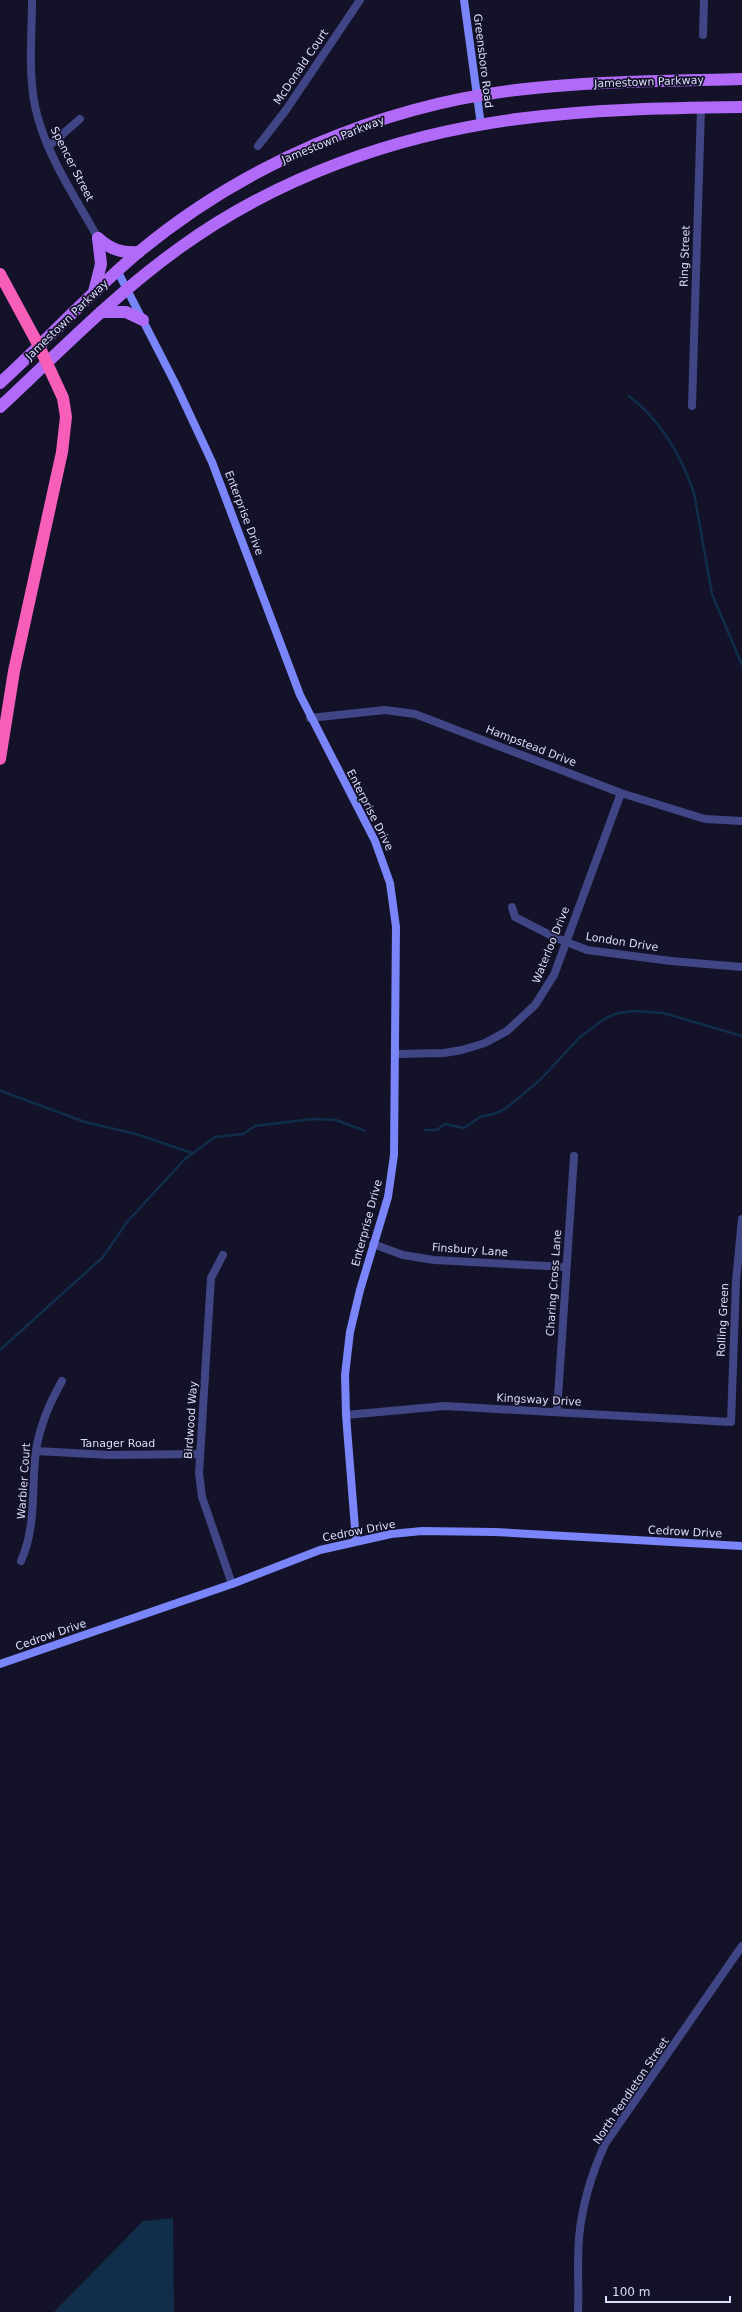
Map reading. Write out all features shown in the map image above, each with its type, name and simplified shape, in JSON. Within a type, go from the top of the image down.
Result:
[{"type":"highway","points":[[0,274],[39,346],[63,398],[66,426],[14,671],[0,760]]},
{"type":"main road","name":"Jamestown Parkway","points":[[0,383],[94,292],[139,252],[214,198],[298,152],[381,120],[477,96],[514,90],[590,84],[742,79]]},
{"type":"main road","name":"Jamestown Parkway","points":[[0,407],[100,312],[201,233],[281,188],[333,165],[382,148],[419,138],[518,118],[584,113],[742,107]]},
{"type":"main road","points":[[98,238],[107,246],[117,251],[139,252]]},
{"type":"main road","points":[[94,292],[101,264],[98,238]]},
{"type":"main road","points":[[100,312],[126,312],[143,320]]},
{"type":"street","name":"Spencer Street","points":[[32,0],[33,92],[38,118],[49,146],[98,238]]},
{"type":"street","name":"McDonald Court","points":[[258,146],[286,110],[360,0]]},
{"type":"street","name":"Greensboro Road","points":[[464,0],[481,125]]},
{"type":"street","points":[[703,35],[704,0]]},
{"type":"street","name":"Ring Street","points":[[692,406],[701,108]]},
{"type":"street","points":[[49,146],[80,119]]},
{"type":"street","name":"Enterprise Drive","points":[[118,272],[188,409],[215,468],[310,718],[375,841],[390,883],[396,927],[394,1155],[388,1197],[373,1244],[350,1332],[345,1375],[346,1415],[356,1541]]},
{"type":"street","name":"Hampstead Drive","points":[[310,718],[385,710],[416,714],[621,793],[705,819],[742,821]]},
{"type":"street","name":"Waterloo Drive","points":[[396,1054],[462,1050],[485,1043],[507,1031],[526,1016],[543,994],[554,975],[621,793]]},
{"type":"street","name":"London Drive","points":[[512,907],[515,917],[566,942],[587,950],[671,961],[742,967]]},
{"type":"street","name":"Charing Cross Lane","points":[[557,1412],[574,1156]]},
{"type":"street","name":"Rolling Green","points":[[731,1422],[742,1219]]},
{"type":"street","name":"Finsbury Lane","points":[[373,1244],[403,1255],[434,1260],[566,1267]]},
{"type":"street","name":"Birdwood Way","points":[[223,1255],[212,1278],[200,1454],[202,1497],[232,1584]]},
{"type":"street","name":"Warbler Court","points":[[21,1561],[32,1531],[36,1451],[46,1412],[62,1381]]},
{"type":"street","name":"Kingsway Drive","points":[[346,1415],[445,1406],[731,1422]]},
{"type":"street","name":"Tanager Road","points":[[36,1451],[98,1455],[200,1454]]},
{"type":"street","name":"Cedrow Drive","points":[[0,1664],[232,1584],[320,1550],[391,1534],[454,1531],[742,1546]]},
{"type":"street","name":"North Pendleton Street","points":[[578,2312],[579,2239],[584,2204],[592,2174],[605,2144],[742,1946]]},
{"type":"water","points":[[173,2218],[174,2312],[54,2312],[143,2221]]},
{"type":"waterway","points":[[629,396],[651,416],[660,427],[676,452],[689,479],[694,493],[712,594],[742,665]]},
{"type":"waterway","points":[[425,1130],[437,1130],[445,1124],[464,1128],[480,1117],[494,1114],[505,1109],[540,1080],[579,1038],[604,1019],[618,1013],[634,1011],[663,1013],[742,1036]]},
{"type":"waterway","points":[[1,1091],[85,1122],[136,1134],[192,1153]]},
{"type":"waterway","points":[[0,1350],[103,1257],[127,1222],[185,1159],[215,1137],[243,1134],[255,1126],[312,1119],[336,1120],[365,1131]]}]
